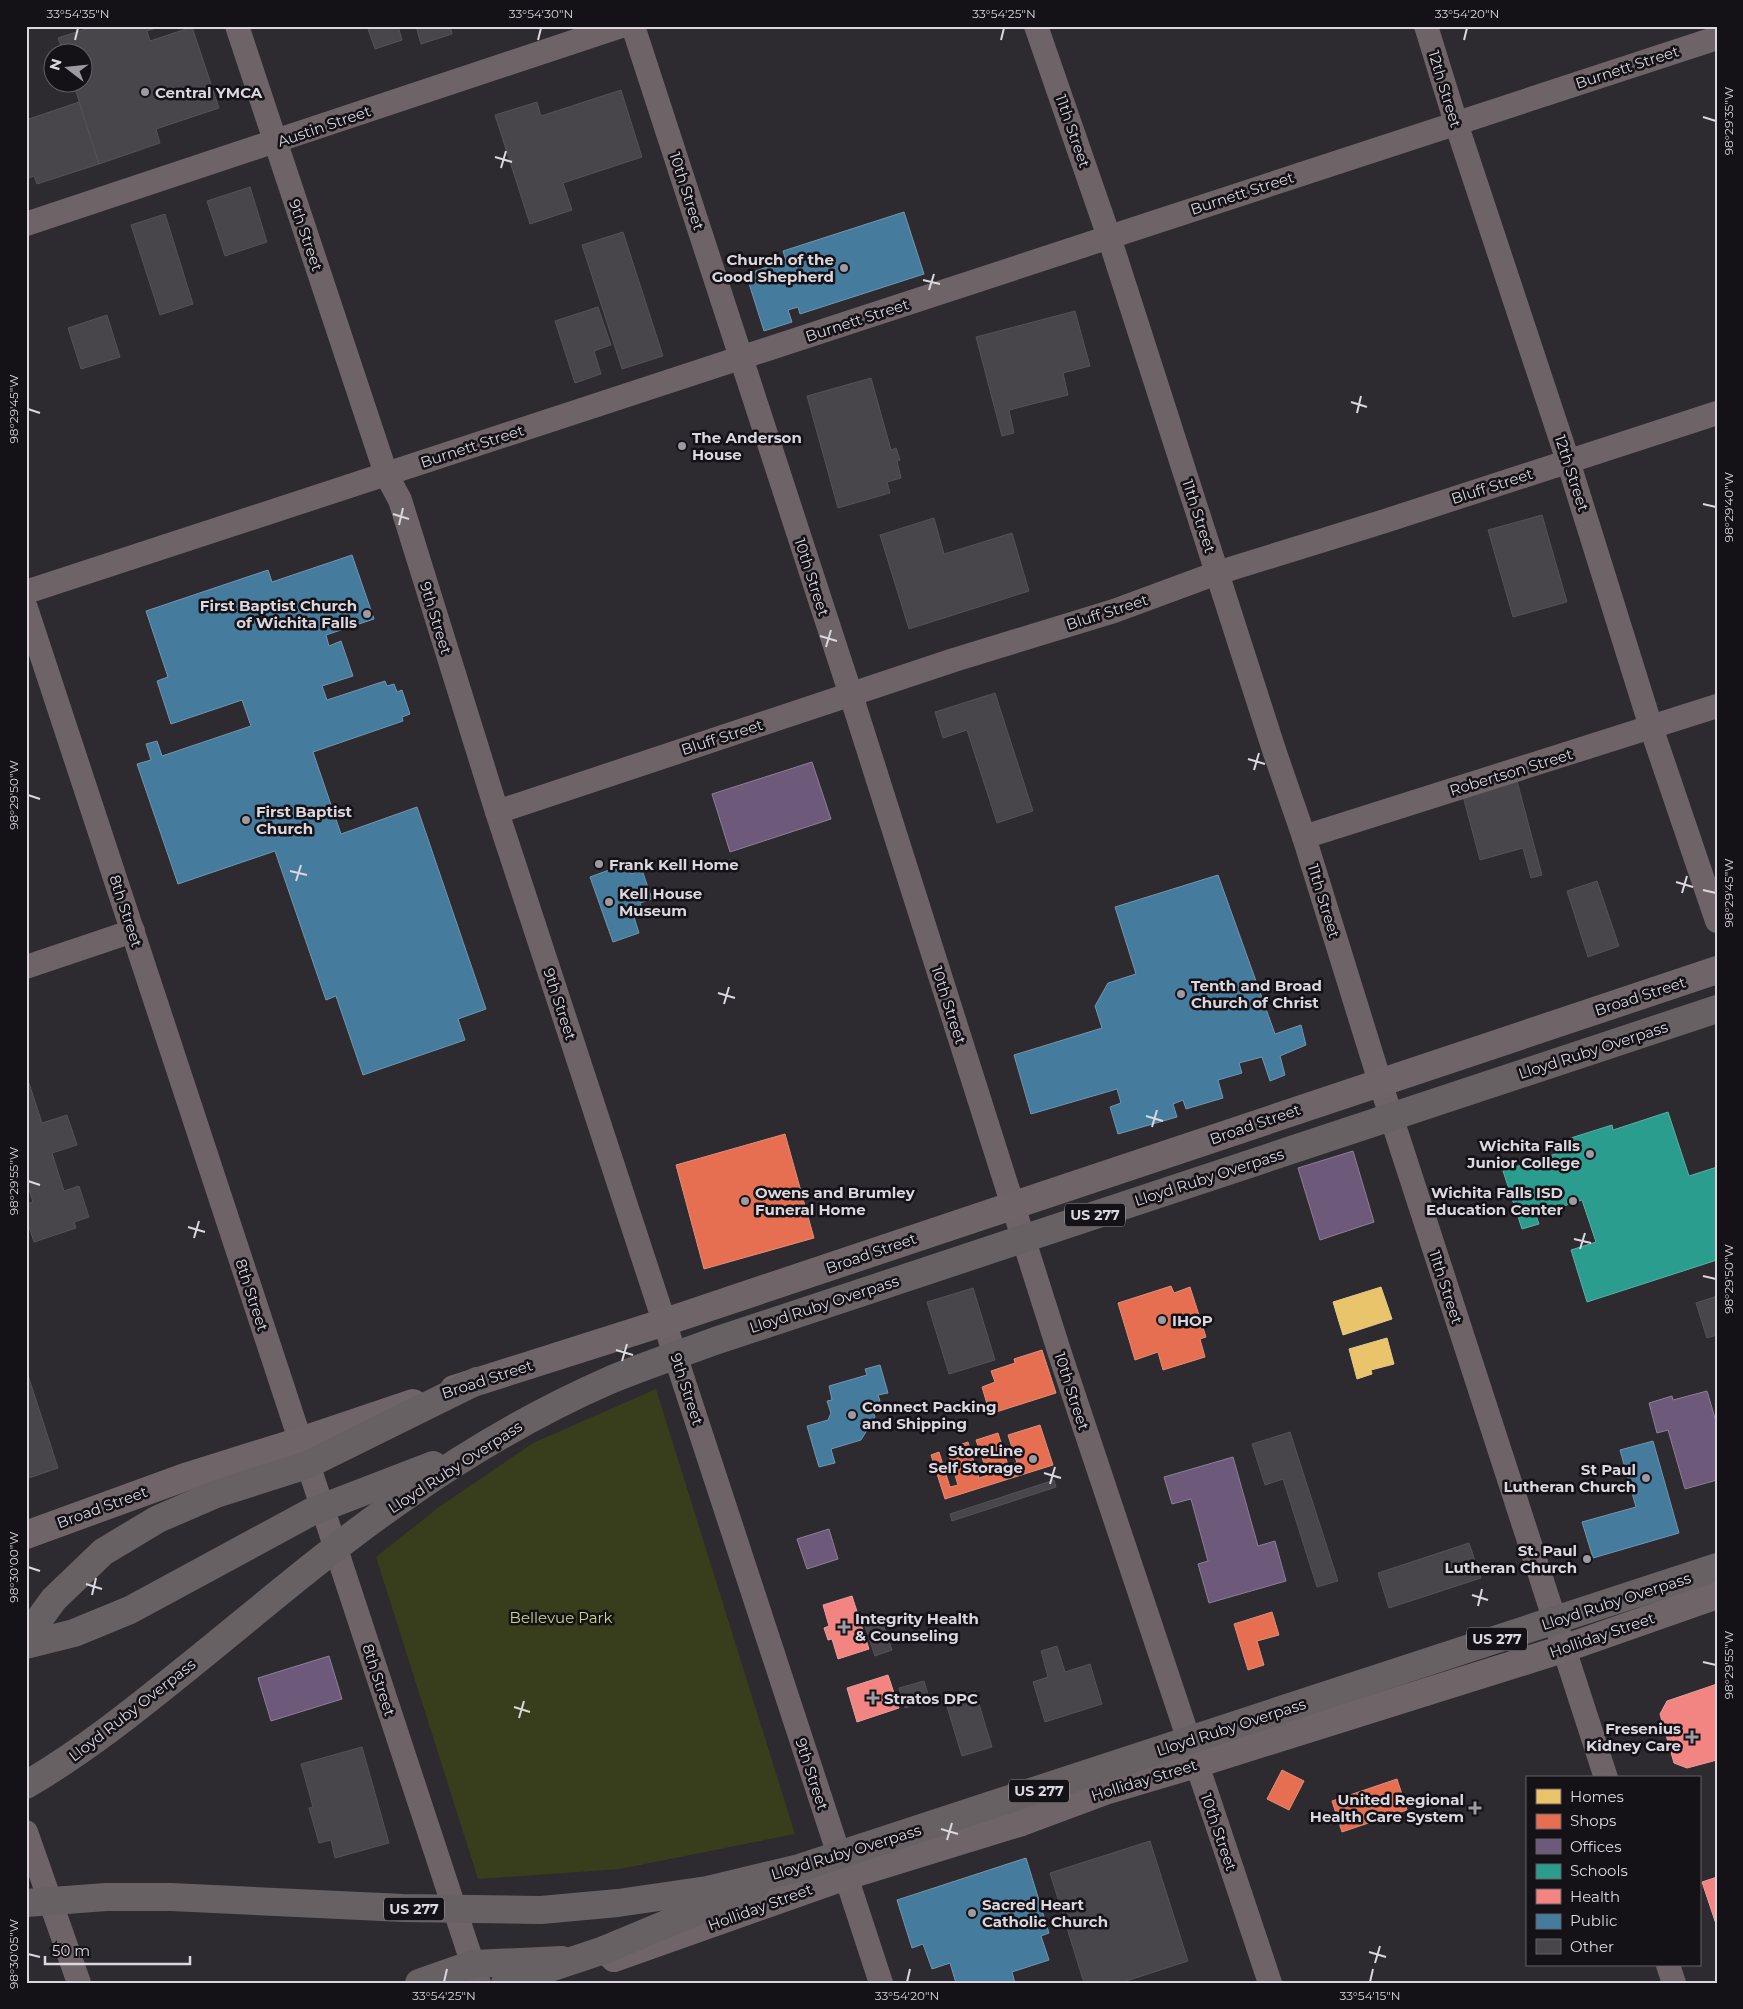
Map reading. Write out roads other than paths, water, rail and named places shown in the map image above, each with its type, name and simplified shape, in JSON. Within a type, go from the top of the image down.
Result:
[{"type":"highway","name":"Lloyd Ruby Overpass","points":[[26,1785],[65,1762],[126,1717],[329,1553],[394,1504],[483,1445],[533,1417],[610,1380],[715,1340],[1717,1009]]},
{"type":"highway","points":[[26,1637],[54,1599],[103,1552],[158,1519],[304,1453],[477,1381]]},
{"type":"highway","points":[[26,1645],[74,1633],[130,1610],[311,1512],[483,1445]]},
{"type":"highway","name":"Lloyd Ruby Overpass","points":[[26,1903],[106,1896],[403,1908],[541,1910],[618,1903],[707,1890],[799,1868],[1717,1567]]},
{"type":"highway","points":[[505,1983],[604,1950],[799,1868]]},
{"type":"highway","points":[[419,1983],[476,1974],[618,1957]]},
{"type":"main road","name":"Broad Street","points":[[477,1381],[665,1322],[1717,970]]},
{"type":"main road","name":"Broad Street","points":[[26,1535],[188,1476],[304,1453]]},
{"type":"main road","name":"Holliday Street","points":[[546,1983],[846,1876],[1022,1822],[1108,1790],[1563,1649],[1717,1595]]},
{"type":"street","name":"9th Street","points":[[236,26],[386,474],[400,500],[497,812],[881,1983]]},
{"type":"street","name":"Austin Street","points":[[26,224],[621,26]]},
{"type":"street","name":"10th Street","points":[[633,26],[851,695],[1060,1354],[1270,1983]]},
{"type":"street","name":"11th Street","points":[[1036,26],[1109,237],[1605,1776]]},
{"type":"street","name":"12th Street","points":[[1426,26],[1456,123],[1568,461],[1651,728],[1717,921]]},
{"type":"street","name":"Burnett Street","points":[[26,592],[1717,38]]},
{"type":"street","name":"Bluff Street","points":[[497,812],[954,660],[1114,611],[1217,573],[1385,521],[1717,413]]},
{"type":"street","name":"8th Street","points":[[26,608],[476,1974]]},
{"type":"street","name":"Robertson Street","points":[[1304,837],[1717,706]]},
{"type":"street","points":[[26,967],[132,931]]},
{"type":"street","points":[[26,1832],[79,1983]]},
{"type":"street","points":[[1668,1966],[1674,1983]]},
{"type":"place","name":"Central YMCA","points":[[145,92]]},
{"type":"place","name":"Church of the Good Shepherd","points":[[844,268]]},
{"type":"place","name":"The Anderson House","points":[[682,446]]},
{"type":"place","name":"First Baptist Church of Wichita Falls","points":[[367,614]]},
{"type":"place","name":"First Baptist Church","points":[[246,820]]},
{"type":"place","name":"Frank Kell Home","points":[[599,864]]},
{"type":"place","name":"Kell House Museum","points":[[609,902]]},
{"type":"place","name":"Tenth and Broad Church of Christ","points":[[1181,994]]},
{"type":"place","name":"Wichita Falls Junior College","points":[[1590,1154]]},
{"type":"place","name":"Owens and Brumley Funeral Home","points":[[745,1201]]},
{"type":"place","name":"Wichita Falls ISD Education Center","points":[[1573,1201]]},
{"type":"place","name":"IHOP","points":[[1162,1320]]},
{"type":"place","name":"Connect Packing and Shipping","points":[[852,1415]]},
{"type":"place","name":"StoreLine Self Storage","points":[[1033,1459]]},
{"type":"place","name":"St Paul Lutheran Church","points":[[1646,1478]]},
{"type":"place","name":"St. Paul Lutheran Church","points":[[1587,1559]]},
{"type":"place","name":"Integrity Health & Counseling","points":[[844,1627]]},
{"type":"place","name":"Stratos DPC","points":[[873,1698]]},
{"type":"place","name":"Fresenius Kidney Care","points":[[1692,1737]]},
{"type":"place","name":"United Regional Health Care System","points":[[1475,1808]]},
{"type":"place","name":"Sacred Heart Catholic Church","points":[[972,1913]]},
{"type":"park label","name":"Bellevue Park","points":[[561,1617]]}]
